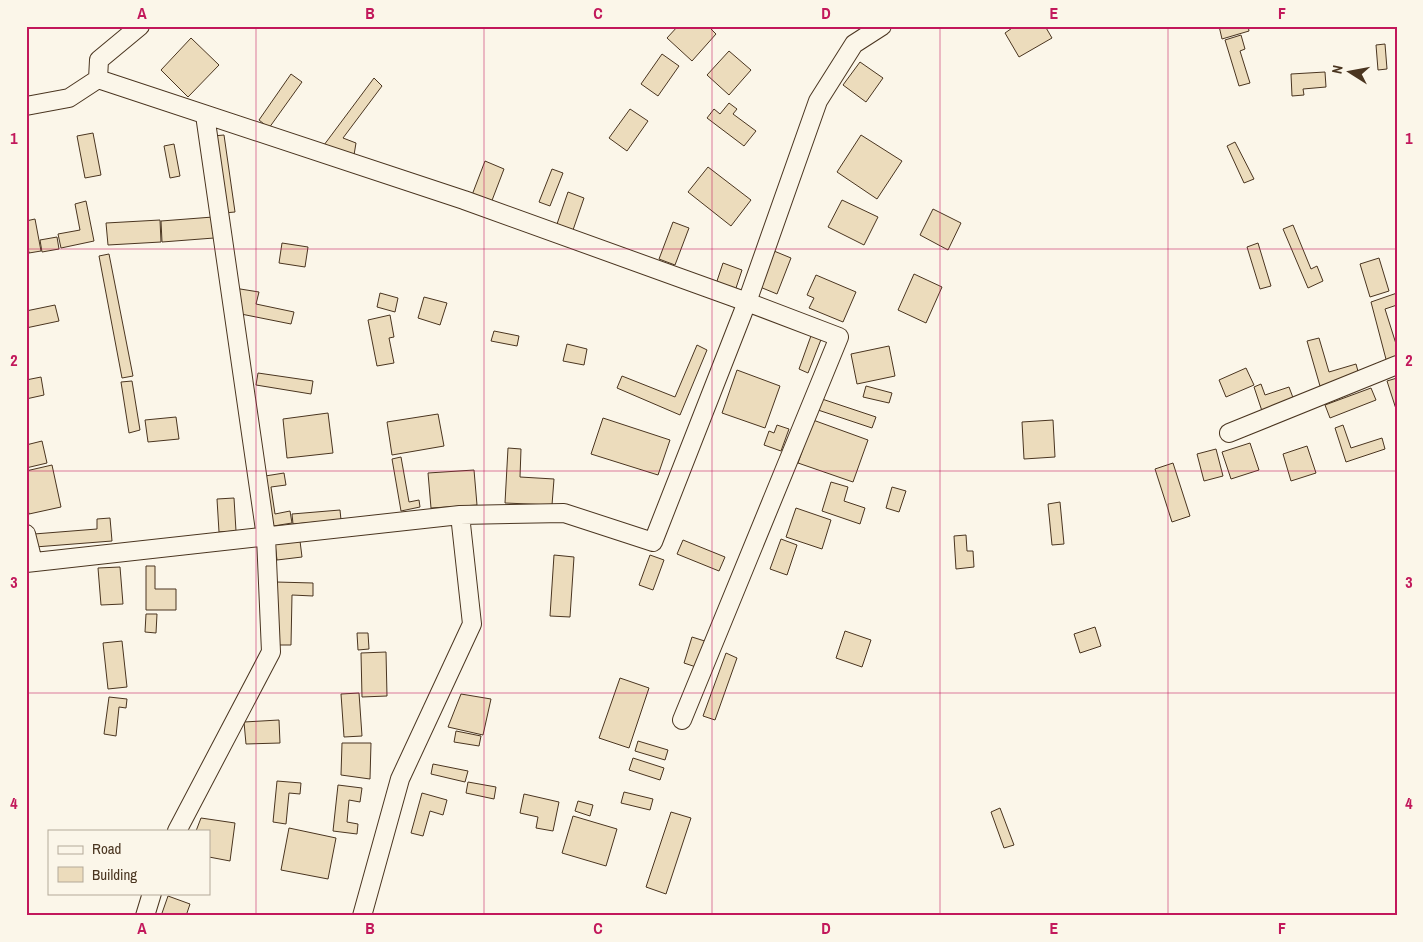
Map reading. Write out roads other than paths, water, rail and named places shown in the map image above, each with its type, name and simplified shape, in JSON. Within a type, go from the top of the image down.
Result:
[{"type":"street","points":[[98,79],[99,60],[140,26]]},
{"type":"street","points":[[26,534],[29,563],[460,515],[564,513],[653,542],[747,302],[818,101],[854,44],[882,26]]},
{"type":"street","points":[[26,106],[69,98],[98,79]]},
{"type":"street","points":[[98,79],[464,200],[839,337],[682,720]]},
{"type":"street","points":[[178,830],[271,652],[266,537],[205,115]]},
{"type":"street","points":[[1229,433],[1397,365]]},
{"type":"street","points":[[362,916],[400,778],[472,624],[460,515]]},
{"type":"street","points":[[145,916],[152,894]]}]
